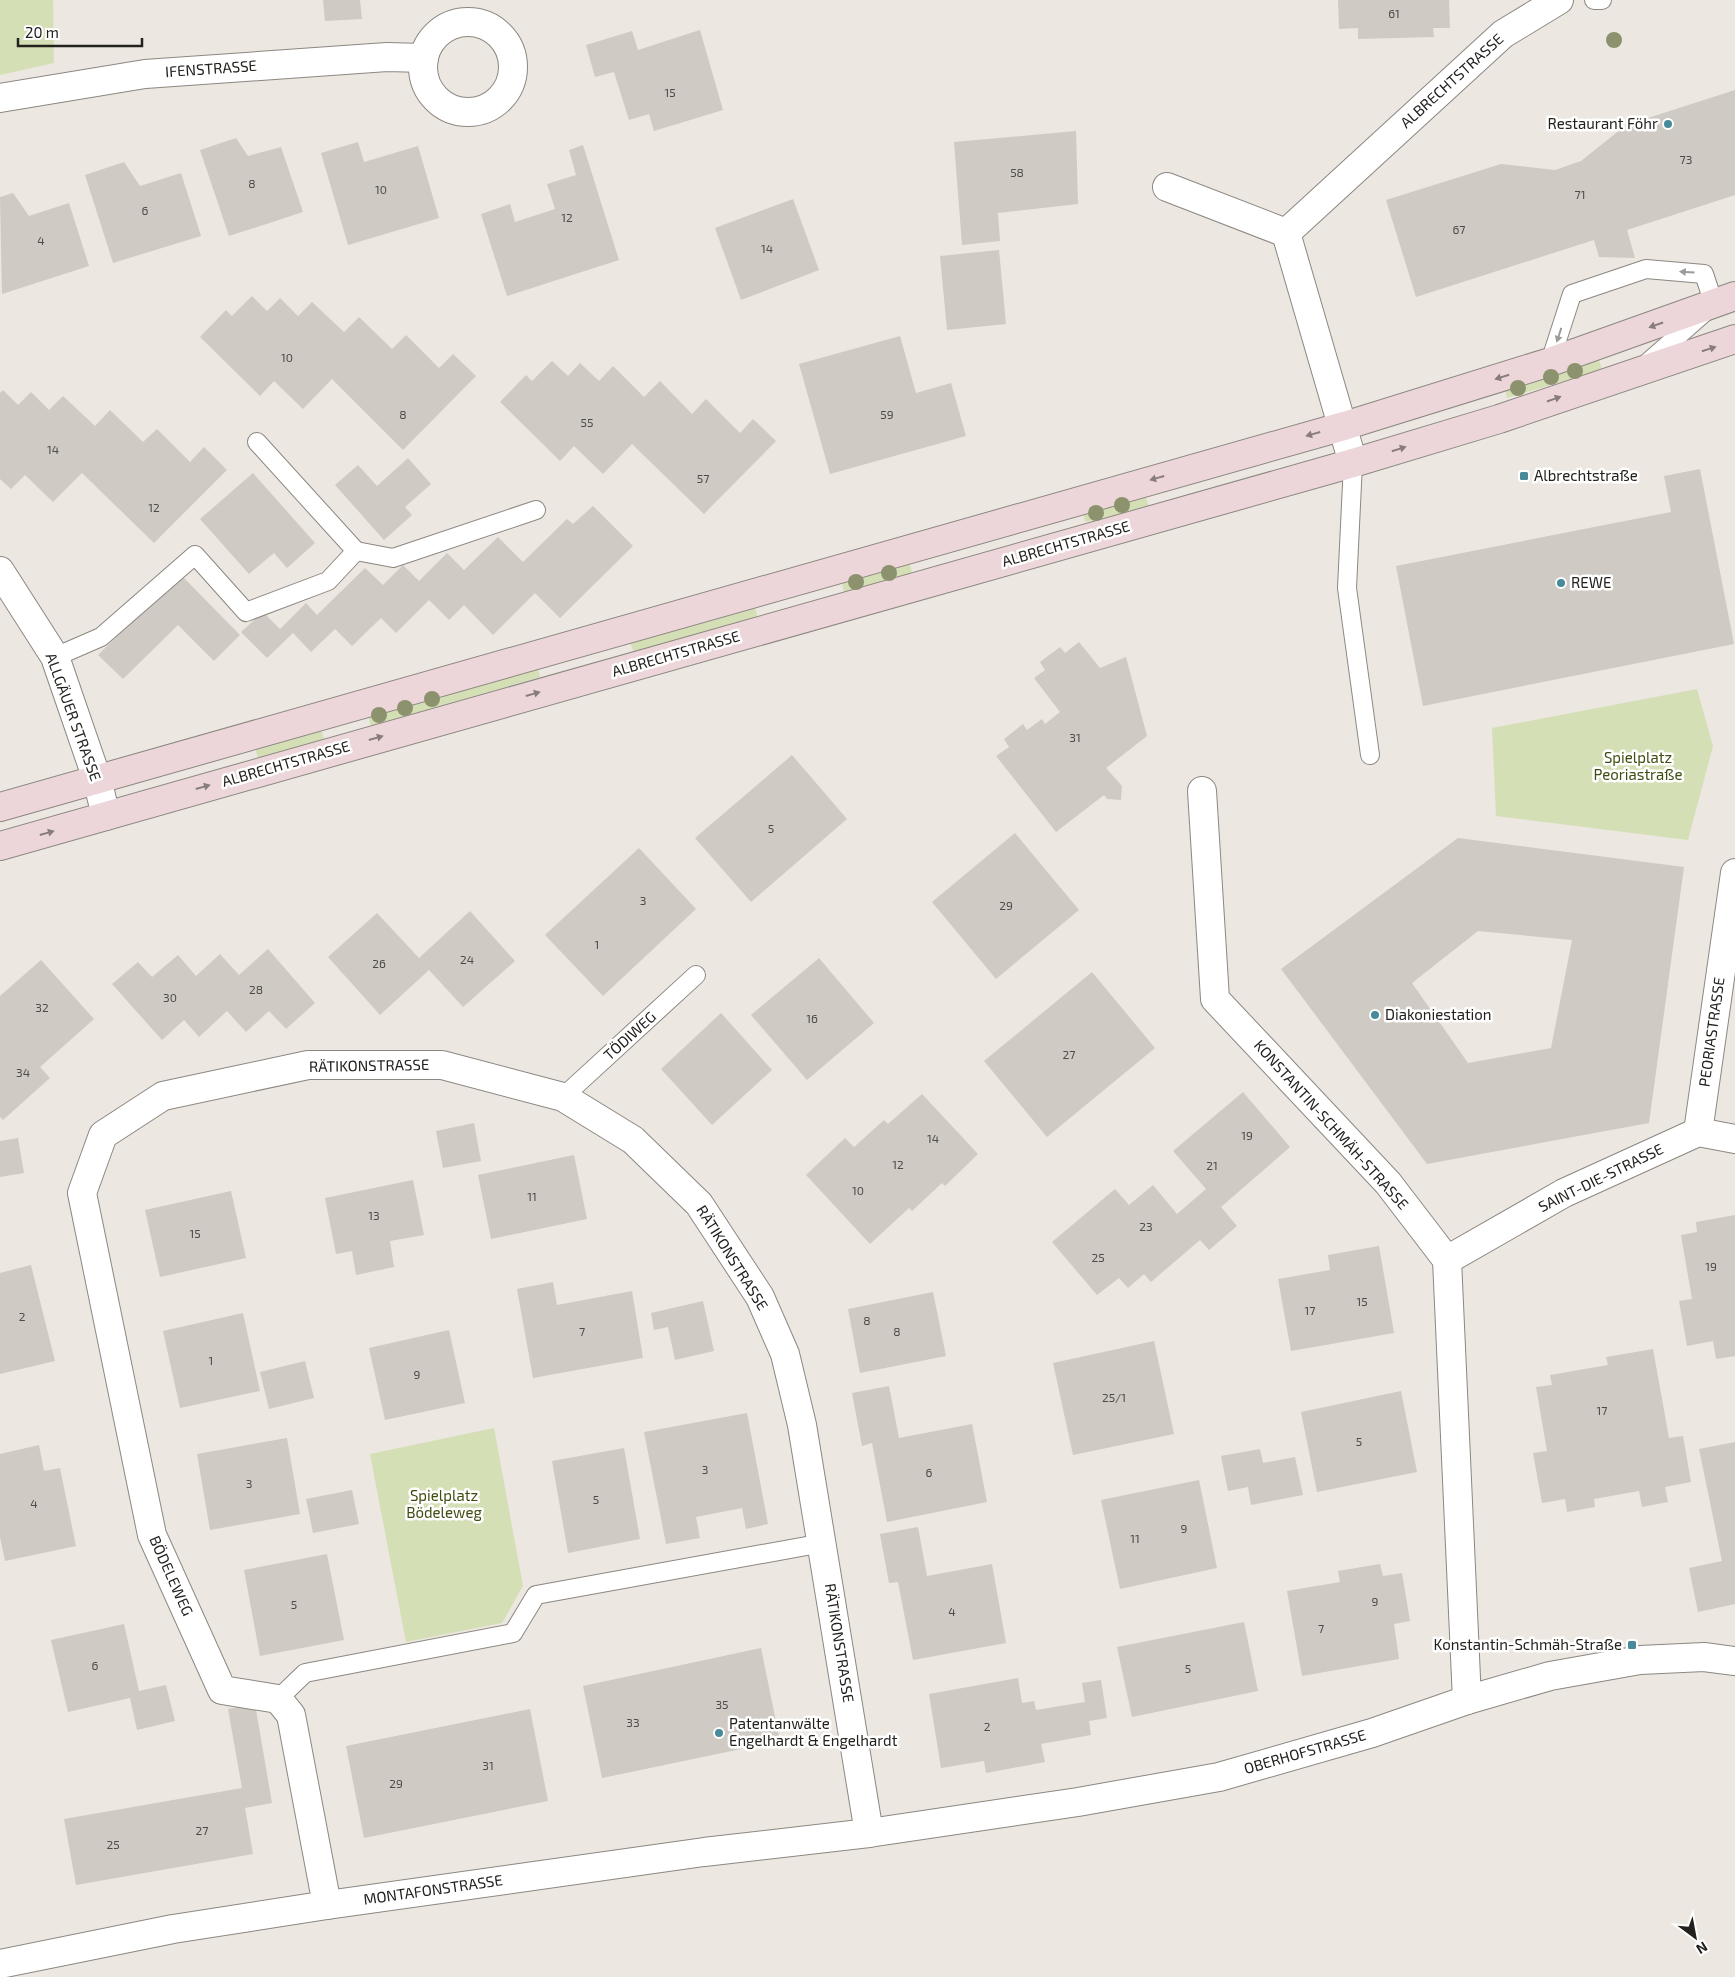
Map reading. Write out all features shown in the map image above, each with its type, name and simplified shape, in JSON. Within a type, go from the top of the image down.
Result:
[{"type":"main road","points":[[0,806],[1344,426],[1550,362],[1725,300]]},
{"type":"main road","name":"ALBRECHTSTRASSE","points":[[0,846],[1353,463],[1499,418],[1735,339]]},
{"type":"street","name":"ALBRECHTSTRASSE","points":[[1286,233],[1503,34],[1559,0]]},
{"type":"street","name":"IFENSTRASSE","points":[[0,98],[145,74],[387,57],[424,58]]},
{"type":"street","points":[[1166,187],[1286,233],[1344,426],[1353,463]]},
{"type":"street","name":"ALLGÄUER STRASSE","points":[[0,571],[55,657],[96,779],[106,816]]},
{"type":"street","name":"KONSTANTIN-SCHMÄH-STRASSE","points":[[1202,790],[1215,999],[1388,1183],[1447,1260]]},
{"type":"street","name":"PEORIASTRASSE","points":[[1698,1132],[1731,923],[1735,873]]},
{"type":"street","name":"RÄTIKONSTRASSE","points":[[103,1135],[163,1096],[308,1065],[442,1065],[563,1097],[633,1140],[699,1204],[760,1297],[784,1354],[802,1425],[823,1543],[869,1832]]},
{"type":"street","points":[[1698,1132],[1735,1139]]},
{"type":"street","name":"SAINT-DIE-STRASSE","points":[[1447,1260],[1564,1193],[1698,1132]]},
{"type":"street","name":"BÖDELEWEG","points":[[103,1135],[82,1193],[152,1535],[222,1690],[278,1699]]},
{"type":"street","points":[[1447,1260],[1467,1700]]},
{"type":"street","name":"OBERHOFSTRASSE","points":[[869,1832],[1078,1802],[1219,1777],[1372,1733],[1467,1700],[1550,1676],[1640,1660],[1704,1657],[1735,1661]]},
{"type":"street","points":[[278,1699],[291,1715],[327,1905]]},
{"type":"street","name":"MONTAFONSTRASSE","points":[[0,1964],[173,1929],[327,1905],[704,1852],[869,1832]]},
{"type":"lane","points":[[1594,0],[1602,0]]},
{"type":"lane","points":[[1550,362],[1572,294],[1646,269],[1704,274],[1725,300],[1635,373]]},
{"type":"lane","points":[[257,442],[356,551],[393,558],[536,510]]},
{"type":"lane","points":[[1353,463],[1347,588],[1370,755]]},
{"type":"lane","points":[[55,657],[101,637],[195,555],[246,612],[328,582],[356,551]]},
{"type":"lane","name":"TÖDIWEG","points":[[563,1097],[696,975]]},
{"type":"lane","points":[[278,1699],[304,1673],[513,1633],[536,1595],[823,1543]]},
{"type":"green space","points":[[0,0],[53,0],[54,63],[0,75]]},
{"type":"green space","points":[[1599,360],[1602,370],[1507,398],[1505,389]]},
{"type":"green space","points":[[1146,497],[1149,507],[1085,522],[1083,512]]},
{"type":"green space","points":[[910,564],[912,573],[844,592],[842,583]]},
{"type":"green space","points":[[754,604],[758,618],[634,653],[629,639]]},
{"type":"green space","points":[[537,666],[540,677],[371,726],[368,715]]},
{"type":"green space","name":"Spielplatz Peoriastraße","points":[[1697,689],[1713,746],[1688,840],[1496,816],[1492,728]]},
{"type":"green space","points":[[321,728],[324,740],[258,758],[254,745]]},
{"type":"green space","name":"Spielplatz Bödeleweg","points":[[494,1428],[523,1586],[502,1623],[406,1642],[370,1454]]},
{"type":"building","points":[[323,0],[360,0],[362,19],[325,21]]},
{"type":"building","points":[[1338,0],[1449,0],[1450,28],[1433,28],[1434,37],[1358,39],[1358,28],[1339,29]]},
{"type":"building","points":[[700,30],[723,110],[654,131],[649,114],[629,120],[614,72],[595,77],[586,45],[632,31],[638,50]]},
{"type":"building","points":[[1735,90],[1735,195],[1627,230],[1635,258],[1599,257],[1594,240],[1416,297],[1386,200],[1501,164],[1555,170],[1581,161],[1626,125]]},
{"type":"building","points":[[1076,131],[1078,204],[998,213],[1000,241],[962,245],[954,142]]},
{"type":"building","points":[[236,138],[248,156],[281,147],[303,212],[229,236],[200,150]]},
{"type":"building","points":[[358,142],[364,162],[418,146],[439,218],[348,245],[321,153]]},
{"type":"building","points":[[583,145],[619,260],[507,296],[481,214],[510,204],[515,222],[555,209],[547,184],[576,175],[569,150]]},
{"type":"building","points":[[124,162],[140,186],[181,173],[201,236],[113,263],[85,175]]},
{"type":"building","points":[[13,193],[29,216],[69,203],[89,266],[2,294],[0,197]]},
{"type":"building","points":[[793,199],[819,270],[741,300],[715,228]]},
{"type":"building","points":[[999,250],[1006,324],[947,330],[940,256]]},
{"type":"building","points":[[252,296],[267,311],[280,298],[298,316],[312,302],[344,332],[359,317],[392,349],[406,335],[439,368],[453,354],[476,376],[403,450],[332,379],[303,409],[274,381],[260,396],[200,337],[226,310],[232,316]]},
{"type":"building","points":[[900,336],[916,393],[951,383],[966,436],[830,474],[799,364]]},
{"type":"building","points":[[552,361],[568,376],[580,363],[599,381],[613,366],[644,397],[660,381],[692,414],[706,399],[740,433],[753,419],[776,441],[704,514],[632,444],[603,474],[574,446],[560,461],[500,402],[526,375],[532,381]]},
{"type":"building","points":[[3,390],[18,405],[31,392],[49,410],[63,396],[95,426],[110,410],[143,442],[157,429],[190,462],[204,447],[227,470],[154,543],[82,473],[53,502],[25,475],[11,489],[0,479],[0,393]]},
{"type":"building","points":[[408,458],[431,484],[405,507],[412,515],[384,540],[335,485],[358,465],[377,486]]},
{"type":"building","name":"REWE","points":[[1700,469],[1734,644],[1423,706],[1396,566],[1671,512],[1664,476]]},
{"type":"building","points":[[253,473],[315,543],[287,568],[274,553],[249,574],[200,519]]},
{"type":"building","points":[[593,506],[633,546],[560,618],[535,593],[493,635],[464,605],[449,620],[429,600],[396,633],[381,618],[352,646],[335,629],[311,652],[293,633],[267,658],[241,632],[263,612],[280,629],[306,603],[317,615],[365,568],[383,585],[403,565],[419,581],[447,553],[464,570],[498,537],[523,562],[567,519],[573,524]]},
{"type":"building","points":[[180,574],[240,635],[214,661],[178,625],[123,679],[98,655]]},
{"type":"building","points":[[1079,642],[1100,668],[1126,657],[1147,736],[1106,768],[1122,786],[1121,800],[1107,799],[1104,795],[1056,832],[996,756],[1009,747],[1004,739],[1023,724],[1027,730],[1042,719],[1045,724],[1060,712],[1034,678],[1045,670],[1040,662],[1060,647],[1065,653]]},
{"type":"building","points":[[792,755],[847,819],[751,902],[695,838]]},
{"type":"building","points":[[1015,833],[1079,910],[996,979],[932,902]]},
{"type":"building","name":"Diakoniestation","points":[[1458,838],[1684,867],[1649,1123],[1427,1164],[1281,969]],"holes":[[[1478,931],[1572,940],[1551,1048],[1468,1063],[1412,983]]]},
{"type":"building","points":[[639,848],[696,909],[603,996],[545,935]]},
{"type":"building","points":[[470,911],[515,961],[463,1007],[429,970],[380,1015],[328,957],[377,913],[419,958]]},
{"type":"building","points":[[268,949],[315,1003],[286,1029],[269,1011],[246,1032],[227,1011],[199,1037],[184,1020],[162,1040],[112,984],[138,962],[152,977],[178,955],[196,976],[220,954],[239,975]]},
{"type":"building","points":[[819,958],[874,1023],[807,1080],[751,1015]]},
{"type":"building","points":[[41,960],[94,1019],[40,1067],[50,1078],[3,1120],[0,1117],[0,996]]},
{"type":"building","points":[[1092,972],[1155,1048],[1047,1137],[984,1061]]},
{"type":"building","points":[[721,1013],[772,1070],[712,1125],[661,1069]]},
{"type":"building","points":[[1243,1092],[1290,1147],[1221,1207],[1237,1226],[1209,1250],[1200,1240],[1151,1282],[1144,1274],[1128,1288],[1119,1278],[1097,1295],[1052,1242],[1115,1189],[1129,1205],[1153,1185],[1177,1214],[1206,1189],[1173,1151]]},
{"type":"building","points":[[922,1094],[978,1154],[945,1186],[942,1183],[912,1211],[909,1208],[870,1244],[806,1175],[845,1138],[854,1147],[884,1120],[888,1124]]},
{"type":"building","points":[[474,1123],[481,1161],[443,1168],[436,1131]]},
{"type":"building","points":[[18,1138],[24,1173],[0,1177],[0,1141]]},
{"type":"building","points":[[574,1155],[587,1219],[491,1239],[478,1175]]},
{"type":"building","points":[[413,1180],[424,1235],[390,1241],[394,1267],[356,1275],[352,1251],[336,1254],[325,1198]]},
{"type":"building","points":[[231,1191],[246,1258],[160,1277],[145,1210]]},
{"type":"building","points":[[1735,1215],[1735,1356],[1716,1359],[1713,1341],[1687,1346],[1679,1301],[1692,1299],[1681,1235],[1697,1232],[1696,1222]]},
{"type":"building","points":[[1379,1246],[1394,1333],[1291,1351],[1278,1279],[1330,1270],[1328,1255]]},
{"type":"building","points":[[31,1265],[55,1361],[0,1374],[0,1273]]},
{"type":"building","points":[[553,1282],[557,1305],[632,1291],[643,1358],[533,1378],[517,1289]]},
{"type":"building","points":[[933,1292],[946,1356],[860,1373],[848,1309]]},
{"type":"building","points":[[703,1301],[714,1351],[675,1360],[668,1327],[654,1330],[651,1313]]},
{"type":"building","points":[[243,1313],[260,1391],[180,1408],[163,1331]]},
{"type":"building","points":[[449,1330],[465,1403],[385,1420],[369,1348]]},
{"type":"building","points":[[1154,1341],[1174,1434],[1073,1455],[1053,1363]]},
{"type":"building","points":[[1653,1349],[1669,1438],[1683,1436],[1691,1482],[1665,1487],[1668,1502],[1642,1507],[1639,1491],[1594,1499],[1595,1507],[1567,1512],[1565,1499],[1542,1503],[1533,1453],[1547,1451],[1536,1387],[1552,1385],[1550,1375],[1608,1365],[1606,1357]]},
{"type":"building","points":[[305,1361],[314,1398],[269,1409],[260,1372]]},
{"type":"building","points":[[889,1386],[899,1438],[972,1424],[987,1502],[887,1522],[872,1443],[862,1446],[852,1393]]},
{"type":"building","points":[[1401,1391],[1417,1472],[1317,1492],[1301,1412]]},
{"type":"building","points":[[747,1413],[768,1524],[746,1529],[742,1508],[696,1517],[700,1538],[666,1544],[644,1432]]},
{"type":"building","points":[[287,1438],[300,1514],[210,1530],[197,1454]]},
{"type":"building","points":[[1735,1442],[1735,1604],[1698,1612],[1689,1568],[1722,1561],[1699,1449]]},
{"type":"building","points":[[39,1445],[44,1471],[60,1468],[76,1546],[5,1561],[0,1537],[0,1454]]},
{"type":"building","points":[[624,1448],[640,1539],[568,1553],[552,1461]]},
{"type":"building","points":[[1260,1449],[1263,1463],[1295,1457],[1303,1495],[1251,1505],[1248,1487],[1228,1491],[1221,1456]]},
{"type":"building","points":[[1199,1480],[1217,1568],[1120,1589],[1101,1500]]},
{"type":"building","points":[[352,1490],[359,1524],[313,1533],[306,1499]]},
{"type":"building","points":[[918,1527],[927,1576],[992,1564],[1006,1643],[913,1660],[898,1582],[889,1583],[880,1534]]},
{"type":"building","points":[[327,1554],[344,1640],[260,1656],[244,1570]]},
{"type":"building","points":[[1380,1564],[1383,1576],[1402,1573],[1410,1621],[1394,1624],[1399,1659],[1302,1676],[1287,1591],[1340,1582],[1338,1571]]},
{"type":"building","points":[[1244,1622],[1258,1691],[1132,1717],[1117,1647]]},
{"type":"building","points":[[124,1624],[139,1691],[166,1685],[175,1721],[137,1730],[130,1698],[68,1712],[51,1640]]},
{"type":"building","points":[[761,1648],[780,1741],[602,1778],[583,1686]]},
{"type":"building","points":[[1018,1678],[1022,1703],[1034,1701],[1036,1710],[1085,1702],[1082,1683],[1101,1680],[1107,1718],[1089,1721],[1091,1735],[1041,1744],[1045,1762],[986,1773],[984,1761],[941,1768],[929,1694]]},
{"type":"building","points":[[255,1704],[272,1803],[245,1808],[253,1854],[76,1885],[64,1819],[242,1788],[228,1709]]},
{"type":"building","points":[[530,1709],[548,1801],[364,1838],[346,1746]]},
{"type":"place","name":"Restaurant Föhr","points":[[1668,124]]},
{"type":"place","name":"Albrechtstraße","points":[[1524,476]]},
{"type":"place","name":"REWE","points":[[1561,583]]},
{"type":"place","name":"Diakoniestation","points":[[1375,1015]]},
{"type":"place","name":"Konstantin-Schmäh-Straße","points":[[1632,1645]]},
{"type":"place","name":"Patentanwälte Engelhardt & Engelhardt","points":[[719,1733]]}]
